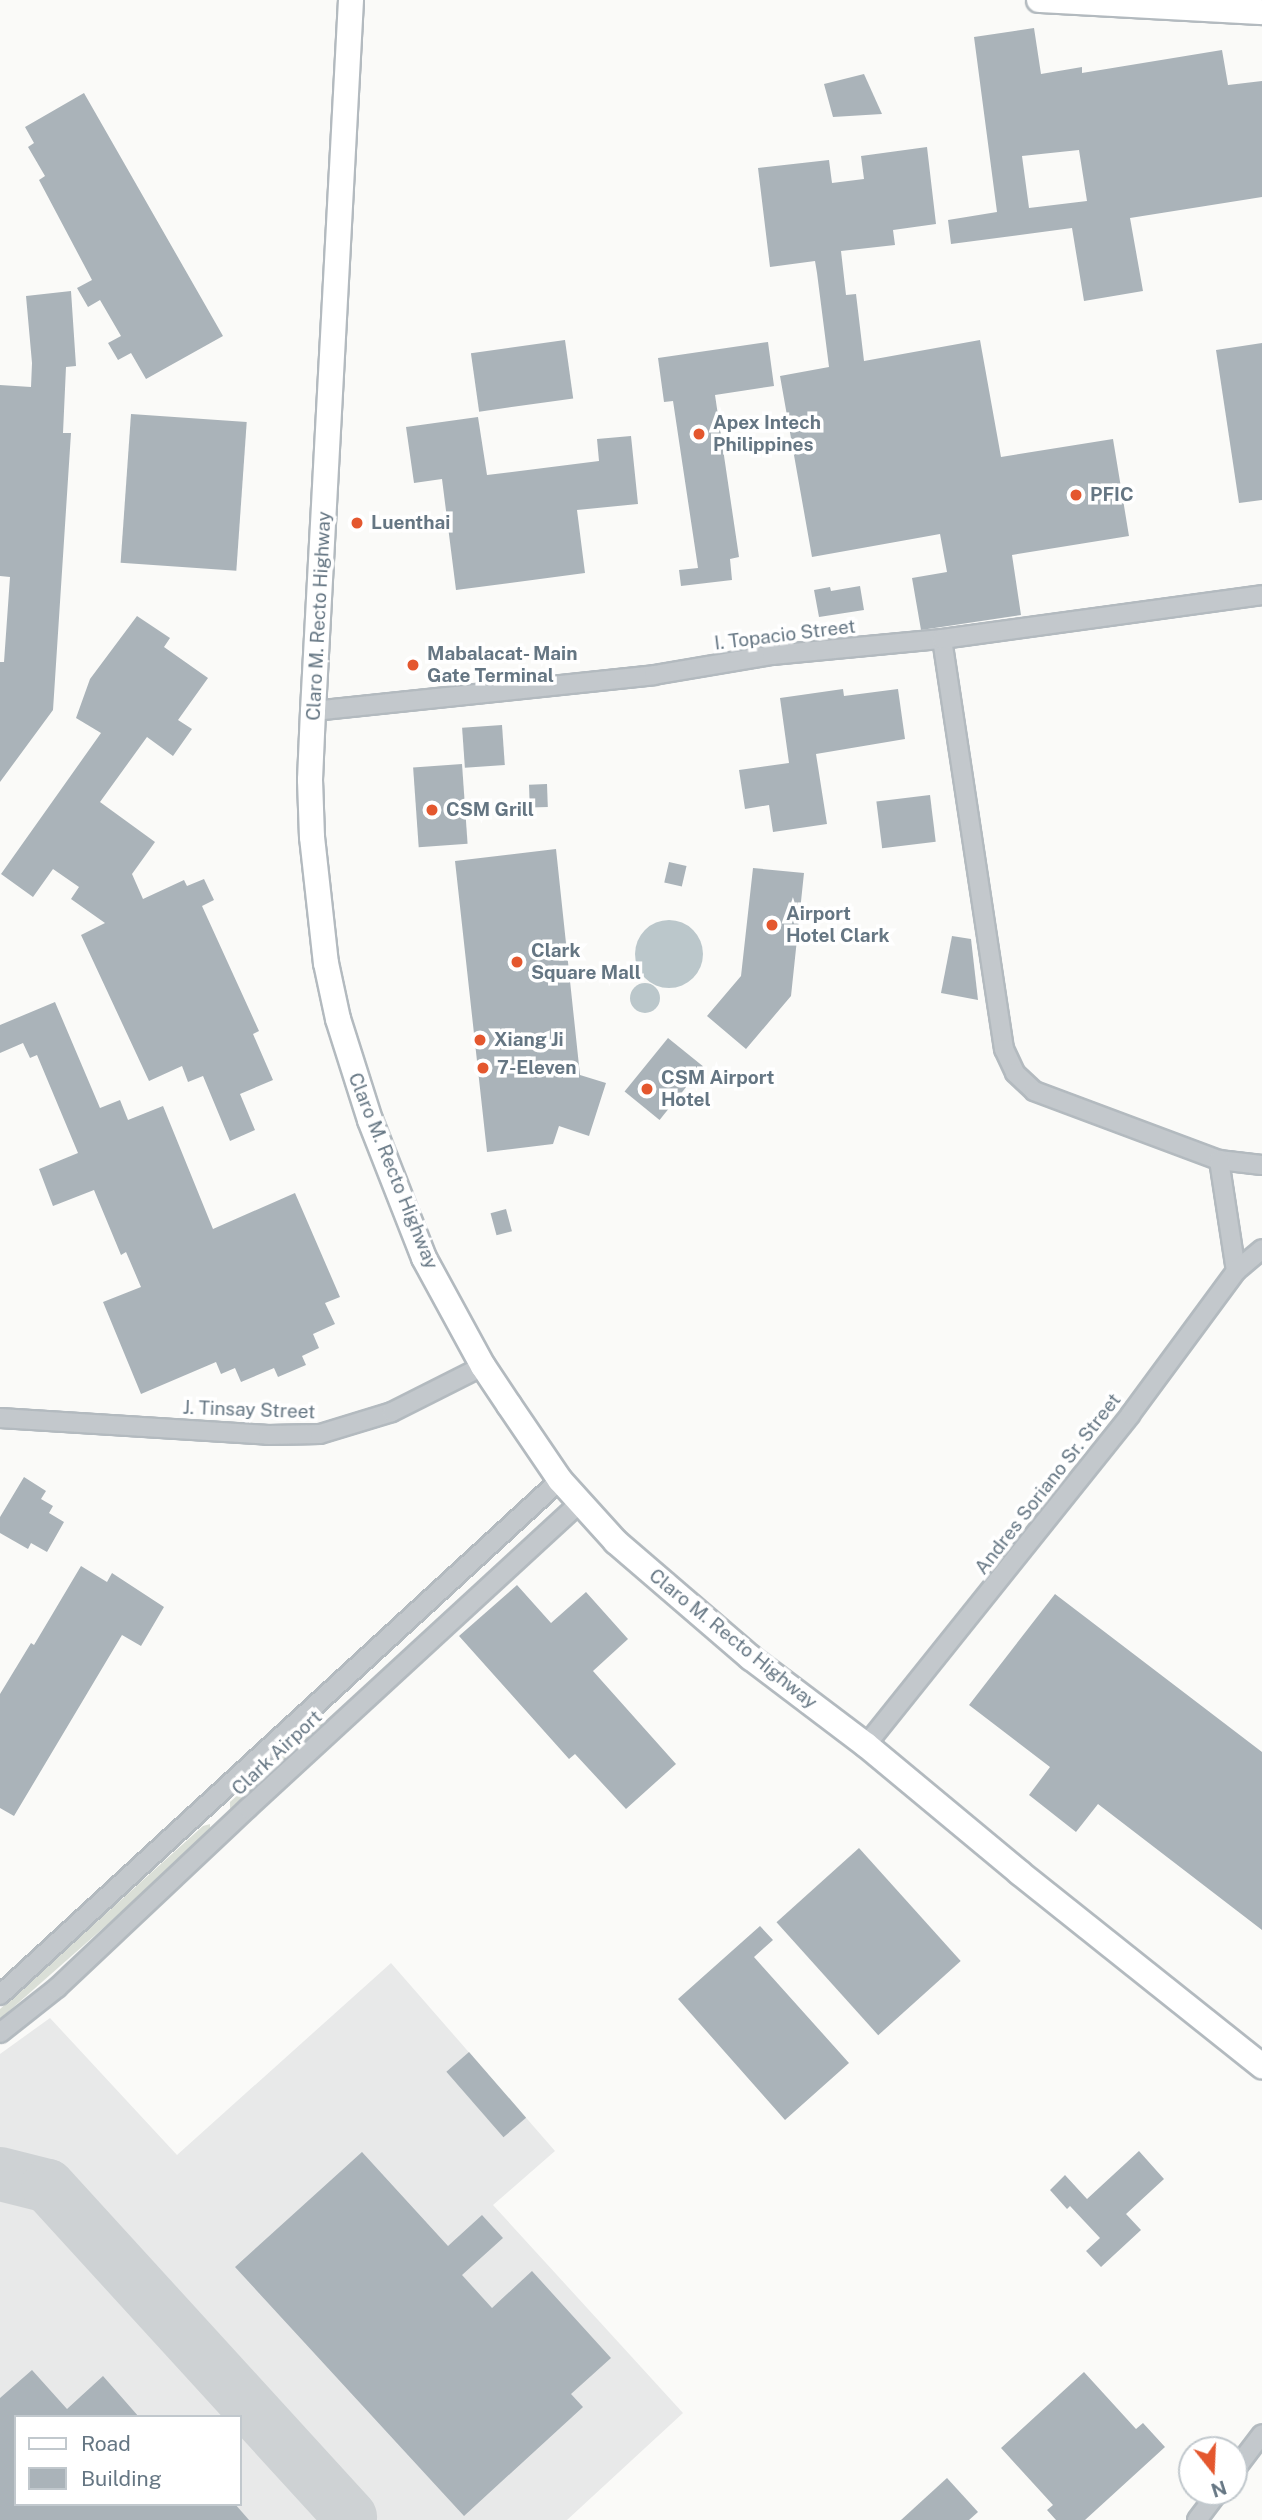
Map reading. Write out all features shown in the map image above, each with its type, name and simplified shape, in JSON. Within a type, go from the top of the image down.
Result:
[{"type":"main road","name":"Claro M. Recto Highway","points":[[351,0],[313,711],[310,780],[312,837],[326,963],[338,1019],[370,1120],[420,1246],[483,1366],[560,1480],[616,1542],[704,1619],[866,1745],[1020,1873],[1262,2066]]},
{"type":"main road","points":[[1039,0],[1262,12]]},
{"type":"street","name":"I. Topacio Street","points":[[313,711],[654,675],[772,655],[942,639],[1262,594]]},
{"type":"street","points":[[942,639],[1003,1049],[1015,1073],[1034,1091],[1219,1160],[1262,1165]]},
{"type":"street","points":[[1219,1160],[1236,1271]]},
{"type":"street","name":"Andres Soriano Sr. Street","points":[[866,1745],[1130,1415],[1236,1271],[1262,1249]]},
{"type":"street","name":"J. Tinsay Street","points":[[0,1418],[268,1435],[320,1434],[392,1412],[483,1366]]},
{"type":"street","name":"Clark Airport","points":[[0,1995],[560,1480]]},
{"type":"street","name":"Clark Airport","points":[[0,2034],[57,1988],[581,1502]]},
{"type":"street","points":[[209,1803],[230,1825]]},
{"type":"street","points":[[1248,2452],[1262,2434]]},
{"type":"shaded area","points":[[662,920],[676,920],[688,925],[698,935],[703,954],[698,973],[688,983],[676,988],[662,988],[650,983],[640,973],[635,961],[635,947],[640,935],[650,925]]},
{"type":"shaded area","points":[[645,983],[655,988],[660,998],[655,1008],[645,1013],[635,1008],[630,998],[635,988]]},
{"type":"shaded area","points":[[320,1720],[326,1726],[236,1809],[230,1809],[230,1802]]},
{"type":"shaded area","points":[[210,1824],[210,1834],[0,2019],[0,2009],[203,1826]]},
{"type":"shaded area","points":[[391,1963],[555,2151],[493,2205],[683,2413],[567,2520],[0,2520],[0,2054],[50,2018],[177,2155]]},
{"type":"building","points":[[1034,28],[1041,74],[1082,67],[1082,73],[1222,50],[1228,85],[1262,81],[1262,197],[1130,218],[1143,291],[1084,301],[1072,228],[951,244],[948,220],[997,212],[974,37]],"holes":[[[1079,150],[1087,201],[1029,208],[1022,156]]]},
{"type":"building","points":[[864,74],[882,114],[833,117],[824,84]]},
{"type":"building","points":[[84,93],[223,336],[146,379],[131,353],[118,360],[108,343],[121,336],[100,300],[88,307],[77,288],[92,280],[39,180],[45,176],[28,147],[34,143],[25,127]]},
{"type":"building","points":[[927,147],[936,224],[893,230],[895,245],[841,251],[846,295],[856,294],[864,361],[980,340],[1001,457],[1113,439],[1129,536],[1012,555],[1021,615],[921,630],[912,578],[947,572],[940,534],[812,557],[780,376],[829,367],[817,273],[815,261],[770,267],[758,168],[829,160],[832,183],[864,179],[861,156]]},
{"type":"building","points":[[71,291],[76,366],[66,367],[63,433],[71,433],[53,710],[0,782],[0,662],[4,662],[10,577],[0,576],[0,385],[31,387],[32,363],[26,296]]},
{"type":"building","points":[[565,340],[573,398],[479,412],[471,353]]},
{"type":"building","name":"Apex Intech Philippines","points":[[768,342],[774,386],[715,395],[739,557],[730,559],[732,580],[681,586],[679,570],[698,568],[673,401],[664,402],[658,358]]},
{"type":"building","points":[[1262,343],[1262,500],[1239,503],[1216,350]]},
{"type":"building","points":[[131,414],[247,422],[236,571],[121,563]]},
{"type":"building","points":[[478,417],[487,475],[599,461],[597,439],[631,436],[638,504],[577,510],[585,573],[456,590],[442,479],[414,483],[406,427]]},
{"type":"building","points":[[860,586],[864,610],[819,617],[814,590],[830,587],[831,591]]},
{"type":"building","points":[[137,616],[170,638],[164,647],[208,678],[178,720],[192,729],[173,756],[147,737],[100,802],[155,842],[132,874],[143,899],[184,880],[187,886],[204,879],[214,900],[202,906],[259,1031],[253,1034],[273,1080],[240,1094],[255,1130],[230,1141],[203,1076],[188,1082],[182,1066],[149,1081],[81,935],[105,923],[71,899],[79,887],[53,869],[33,897],[1,874],[101,733],[76,718],[90,679]]},
{"type":"building","points":[[843,689],[844,696],[898,689],[905,739],[816,754],[827,824],[773,832],[769,805],[745,809],[739,770],[789,763],[780,698]]},
{"type":"building","points":[[502,725],[505,765],[465,768],[462,728]]},
{"type":"building","points":[[462,764],[468,844],[419,847],[413,767]]},
{"type":"building","points":[[547,784],[548,807],[530,808],[529,785]]},
{"type":"building","points":[[930,795],[936,842],[882,848],[876,802]]},
{"type":"building","name":"Clark Square Mall","points":[[556,849],[580,1075],[606,1083],[589,1136],[559,1126],[553,1144],[487,1152],[455,861]]},
{"type":"building","points":[[669,862],[687,866],[682,887],[664,882]]},
{"type":"building","name":"Airport Hotel Clark","points":[[753,868],[804,873],[791,996],[746,1049],[707,1016],[741,976]]},
{"type":"building","points":[[952,936],[971,939],[978,1000],[941,993]]},
{"type":"building","points":[[55,1002],[100,1108],[120,1100],[128,1120],[163,1106],[213,1229],[295,1193],[340,1297],[325,1303],[335,1324],[313,1334],[319,1348],[302,1356],[306,1365],[278,1377],[274,1368],[241,1382],[235,1368],[221,1374],[216,1362],[141,1394],[103,1302],[141,1287],[126,1252],[121,1255],[94,1190],[53,1206],[39,1169],[78,1153],[37,1055],[30,1058],[23,1043],[0,1053],[0,1025]]},
{"type":"building","points":[[668,1038],[703,1066],[660,1120],[625,1092]]},
{"type":"building","points":[[506,1209],[512,1231],[496,1235],[491,1213]]},
{"type":"building","points":[[24,1477],[46,1491],[41,1499],[53,1506],[49,1513],[64,1522],[47,1552],[31,1543],[28,1549],[0,1533],[0,1517]]},
{"type":"building","points":[[81,1566],[107,1582],[112,1573],[164,1607],[141,1646],[122,1635],[14,1816],[0,1808],[0,1694],[31,1643],[34,1645]]},
{"type":"building","points":[[517,1585],[551,1623],[586,1592],[628,1639],[593,1671],[676,1764],[626,1809],[575,1754],[569,1759],[459,1636]]},
{"type":"building","points":[[1055,1594],[1262,1752],[1262,1930],[1098,1804],[1076,1832],[1029,1795],[1050,1767],[969,1705]]},
{"type":"building","points":[[859,1848],[961,1961],[878,2035],[777,1922]]},
{"type":"building","points":[[760,1926],[773,1940],[754,1957],[849,2063],[785,2120],[678,1999]]},
{"type":"building","points":[[469,2052],[526,2118],[503,2137],[446,2072]]},
{"type":"building","points":[[1139,2151],[1164,2179],[1126,2214],[1141,2230],[1101,2267],[1086,2251],[1100,2238],[1070,2206],[1067,2209],[1050,2190],[1065,2175],[1087,2199]]},
{"type":"building","points":[[362,2152],[448,2246],[482,2215],[503,2238],[462,2275],[492,2308],[532,2271],[611,2358],[571,2394],[583,2407],[464,2516],[235,2267]]},
{"type":"building","points":[[32,2370],[67,2409],[103,2376],[137,2415],[14,2415],[14,2506],[237,2506],[249,2520],[0,2520],[0,2398]]},
{"type":"building","points":[[1084,2372],[1136,2429],[1143,2423],[1165,2447],[1085,2520],[1056,2520],[1047,2510],[1053,2505],[1001,2448]]},
{"type":"building","points":[[947,2478],[978,2512],[969,2520],[901,2520]]},
{"type":"taxiway","points":[[0,2174],[48,2186],[350,2517]]},
{"type":"place","name":"Apex Intech Philippines","points":[[699,434]]},
{"type":"place","name":"PFIC","points":[[1076,495]]},
{"type":"place","name":"Luenthai","points":[[357,523]]},
{"type":"place","name":"Mabalacat- Main Gate Terminal","points":[[413,665]]},
{"type":"place","name":"CSM Grill","points":[[432,810]]},
{"type":"place","name":"Airport Hotel Clark","points":[[772,925]]},
{"type":"place","name":"Clark Square Mall","points":[[517,962]]},
{"type":"place","name":"Xiang Ji","points":[[480,1040]]},
{"type":"place","name":"7-Eleven","points":[[483,1068]]},
{"type":"place","name":"CSM Airport Hotel","points":[[647,1089]]}]
